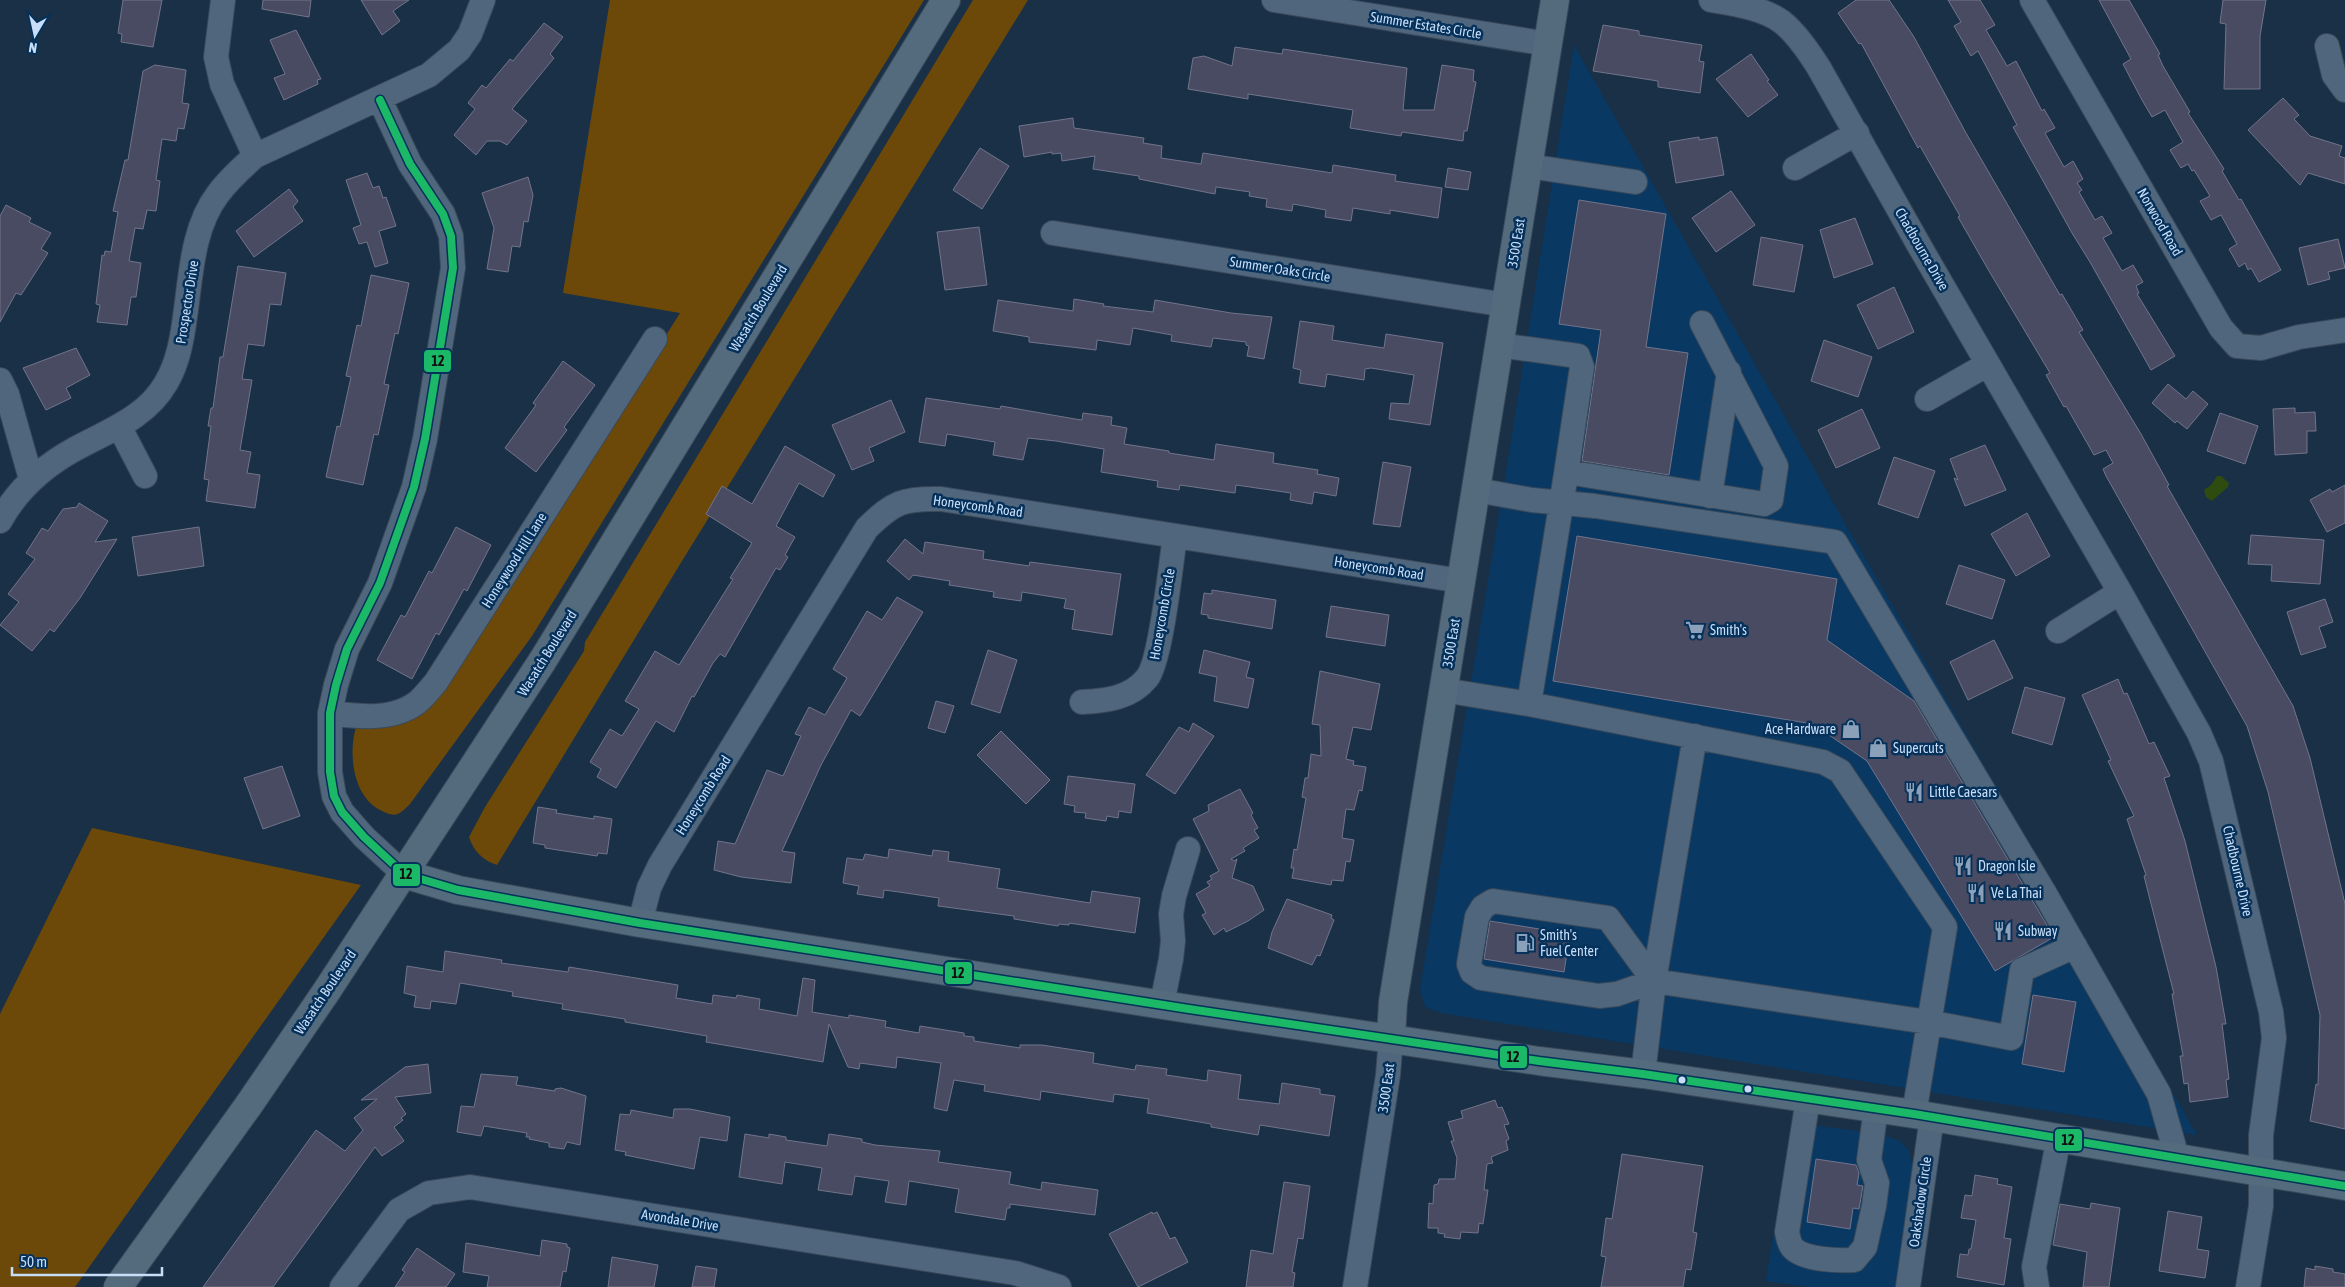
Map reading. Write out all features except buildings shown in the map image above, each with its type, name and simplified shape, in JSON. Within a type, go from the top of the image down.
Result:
[{"type":"main road","name":"Wasatch Boulevard","points":[[118,1287],[248,1106],[404,874],[548,652],[946,0]]},
{"type":"main road","name":"3500 East","points":[[1391,1038],[1392,1002],[1555,0]]},
{"type":"main road","points":[[404,874],[458,890],[640,923],[1539,1061],[1643,1074],[1923,1115],[2345,1186]]},
{"type":"street","points":[[223,0],[216,57],[222,84],[255,156]]},
{"type":"street","name":"Prospector Drive","points":[[0,521],[31,479],[74,450],[119,426],[146,407],[166,383],[178,354],[197,239],[205,217],[217,195],[233,175],[255,156],[380,100],[429,75],[459,50],[470,34],[483,0]]},
{"type":"street","name":"Chadbourne Drive","points":[[1711,0],[1758,11],[1782,22],[1803,44],[1819,68],[2120,592],[2199,732],[2212,761],[2272,1012],[2274,1038],[2261,1135],[2261,1206],[2248,1287]]},
{"type":"street","name":"Norwood Road","points":[[2032,0],[2221,328],[2237,346],[2262,348],[2300,337],[2345,330]]},
{"type":"street","name":"Summer Estates Circle","points":[[1284,1],[1548,44]]},
{"type":"street","points":[[2327,46],[2334,75],[2345,90]]},
{"type":"street","points":[[380,100],[410,164],[443,214],[451,236],[452,268],[425,439],[414,486],[380,583],[347,649],[336,685],[330,714],[330,772],[334,796],[348,818],[404,874]]},
{"type":"street","points":[[1795,168],[1857,133]]},
{"type":"street","points":[[1528,166],[1635,182]]},
{"type":"street","name":"Summer Oaks Circle","points":[[1054,233],[1506,305]]},
{"type":"street","points":[[1566,474],[1573,473],[1764,504],[1771,500],[1776,466],[1702,322]]},
{"type":"street","name":"Honeywood Hill Lane","points":[[330,714],[375,716],[398,712],[420,701],[436,682],[655,338]]},
{"type":"street","points":[[1499,345],[1578,356],[1582,367],[1529,704]]},
{"type":"street","points":[[1927,399],[1988,364]]},
{"type":"street","points":[[1710,496],[1729,372]]},
{"type":"street","points":[[0,380],[7,394],[31,479]]},
{"type":"street","points":[[119,426],[145,476]]},
{"type":"street","points":[[1476,490],[1532,500],[1835,542],[2075,946],[2159,1094],[2177,1157]]},
{"type":"street","name":"Honeycomb Road","points":[[640,923],[649,888],[660,865],[867,528],[888,508],[922,498],[941,499],[1461,581]]},
{"type":"street","name":"Honeycomb Circle","points":[[1082,702],[1109,700],[1133,691],[1148,677],[1157,656],[1175,536]]},
{"type":"street","points":[[2058,630],[2120,592]]},
{"type":"street","name":"Oakshadow Circle","points":[[1443,690],[1529,704],[1823,762],[1840,771],[1851,784],[1945,927],[1928,1022],[1923,1115],[1908,1287]]},
{"type":"street","points":[[1643,1074],[1654,981],[1695,736]]},
{"type":"street","points":[[1162,1004],[1171,959],[1171,914],[1174,896],[1188,849]]},
{"type":"street","points":[[1654,981],[1608,918],[1493,901],[1483,907],[1477,917],[1469,964],[1472,972],[1481,978],[1599,996],[1617,994],[1654,981],[1928,1022],[2011,1038],[2022,970],[2075,946]]},
{"type":"street","name":"3500 East","points":[[1355,1287],[1388,1075],[1391,1038]]},
{"type":"street","points":[[1808,1099],[1787,1232],[1793,1248],[1802,1255],[1840,1261],[1854,1260],[1865,1247],[1877,1184],[1869,1160],[1876,1108]]},
{"type":"street","points":[[2036,1287],[2034,1267],[2059,1137]]},
{"type":"street","name":"Avondale Drive","points":[[342,1287],[399,1210],[429,1193],[470,1187],[1015,1273],[1059,1287]]},
{"type":"shaded area","points":[[610,0],[924,0],[532,636],[410,804],[398,814],[389,814],[371,804],[358,785],[353,761],[356,727],[395,723],[633,388],[680,313],[563,293]]},
{"type":"shaded area","points":[[973,0],[1028,0],[497,865],[487,861],[476,851],[469,837],[485,807],[584,651],[585,642]]},
{"type":"shaded area","points":[[1574,45],[1850,532],[2197,1135],[1441,1013],[1425,1007],[1420,989],[1505,479]]},
{"type":"shaded area","points":[[2217,476],[2221,476],[2229,483],[2228,487],[2212,501],[2206,497],[2204,490],[2211,485]]},
{"type":"shaded area","points":[[92,828],[361,885],[75,1287],[0,1287],[0,1014]]},
{"type":"shaded area","points":[[1791,1122],[1885,1135],[1900,1141],[1909,1151],[1913,1171],[1896,1287],[1809,1287],[1766,1281]]},
{"type":"transit line","name":"12","points":[[380,100],[410,164],[443,214],[451,236],[453,268],[425,439],[414,487],[380,583],[347,649],[336,685],[330,713],[330,772],[334,796],[342,812],[364,837],[404,874],[458,890],[640,923],[1189,1009],[1914,1114],[2345,1186]]},
{"type":"place","name":"Smith's","points":[[1695,630]]},
{"type":"place","name":"Ace Hardware","points":[[1851,729]]},
{"type":"place","name":"Supercuts","points":[[1878,748]]},
{"type":"place","name":"Little Caesars","points":[[1914,792]]},
{"type":"place","name":"Dragon Isle","points":[[1963,866]]},
{"type":"place","name":"Ve La Thai","points":[[1976,893]]},
{"type":"place","name":"Subway","points":[[2003,931]]},
{"type":"place","name":"Smith's Fuel Center","points":[[1525,943]]}]
